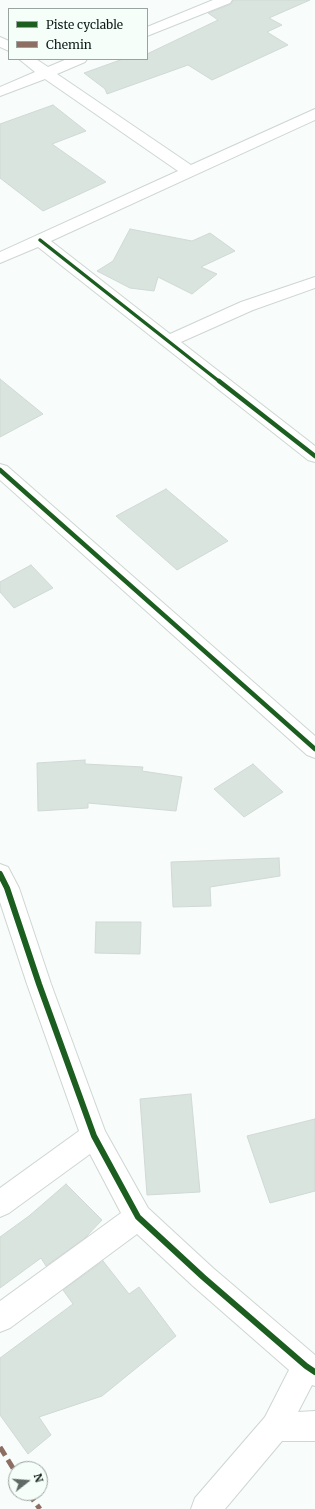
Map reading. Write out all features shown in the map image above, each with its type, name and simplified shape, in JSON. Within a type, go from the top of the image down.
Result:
[{"type":"street","points":[[148,32],[225,0]]},
{"type":"street","points":[[27,60],[189,170]]},
{"type":"street","points":[[0,92],[78,60]]},
{"type":"street","points":[[0,258],[189,170],[315,114]]},
{"type":"street","points":[[40,240],[315,456]]},
{"type":"street","points":[[169,341],[247,306],[315,282]]},
{"type":"street","points":[[0,470],[315,749]]},
{"type":"street","points":[[0,874],[7,888],[39,984],[94,1136],[138,1217],[204,1277],[310,1369],[275,1427],[206,1509]]},
{"type":"street","points":[[0,1204],[94,1136]]},
{"type":"street","points":[[0,1318],[138,1217]]},
{"type":"street","points":[[275,1427],[315,1426]]},
{"type":"building","points":[[233,0],[310,0],[269,18],[282,25],[267,32],[288,45],[212,80],[188,65],[107,94],[105,89],[84,73],[120,60],[148,60],[148,54],[218,20],[208,13],[231,4]]},
{"type":"building","points":[[53,105],[86,131],[52,144],[106,182],[43,211],[0,178],[0,124]]},
{"type":"building","points":[[130,229],[192,241],[210,233],[235,251],[201,267],[217,274],[192,294],[158,277],[154,291],[130,288],[97,271],[113,261]]},
{"type":"building","points":[[0,379],[43,414],[0,437]]},
{"type":"building","points":[[166,489],[228,541],[177,570],[116,516]]},
{"type":"building","points":[[31,565],[53,588],[14,608],[0,592],[0,582]]},
{"type":"building","points":[[85,760],[85,764],[143,767],[142,771],[182,777],[176,811],[88,803],[88,808],[38,811],[37,763]]},
{"type":"building","points":[[253,764],[283,792],[244,817],[214,789]]},
{"type":"building","points":[[279,858],[280,876],[210,887],[211,906],[173,907],[171,862]]},
{"type":"building","points":[[96,922],[141,922],[140,954],[95,953]]},
{"type":"building","points":[[191,1094],[200,1192],[147,1195],[140,1099]]},
{"type":"building","points":[[315,1119],[315,1191],[270,1203],[247,1136]]},
{"type":"building","points":[[66,1184],[102,1220],[85,1238],[46,1266],[41,1258],[0,1288],[0,1237],[29,1216]]},
{"type":"building","points":[[103,1261],[129,1294],[139,1287],[176,1336],[102,1396],[39,1417],[51,1435],[28,1454],[0,1415],[0,1358],[73,1304],[63,1290]]},
{"type":"marked path","points":[[0,1447],[9,1461]]},
{"type":"marked path","points":[[34,1501],[40,1509]]},
{"type":"cycle path","points":[[40,240],[315,456]]},
{"type":"cycle path","points":[[0,470],[315,749]]},
{"type":"cycle path","points":[[0,874],[7,888],[39,984],[94,1136],[138,1217],[203,1277],[306,1366],[315,1372]]}]
